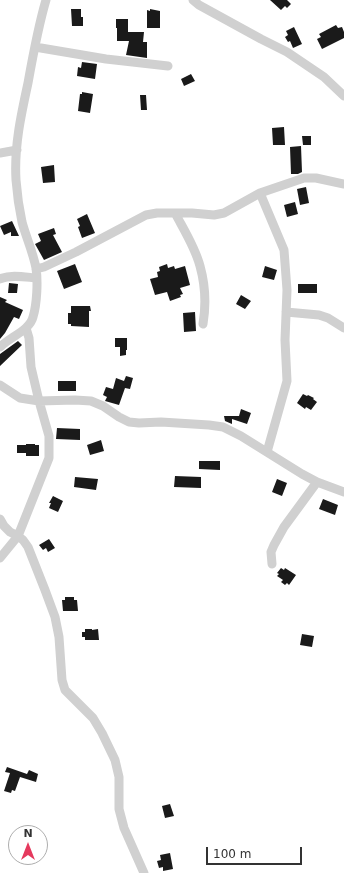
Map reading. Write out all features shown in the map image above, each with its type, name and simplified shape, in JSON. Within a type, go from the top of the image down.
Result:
[{"type":"street","points":[[0,347],[26,328],[32,322],[34,316],[36,273],[29,242],[22,221],[18,198],[16,150],[40,19],[46,0]]},
{"type":"street","points":[[193,0],[199,5],[261,40],[292,55],[324,76],[344,96]]},
{"type":"street","points":[[35,47],[106,59],[168,66]]},
{"type":"street","points":[[0,153],[16,150]]},
{"type":"street","points":[[0,279],[36,273],[44,267],[146,215],[158,213],[192,213],[214,215],[224,213],[260,193],[304,178],[316,178],[344,184]]},
{"type":"street","points":[[260,193],[284,250],[287,290],[285,340],[287,381],[267,452]]},
{"type":"street","points":[[175,213],[194,250],[200,266],[205,310],[203,324]]},
{"type":"street","points":[[286,312],[319,315],[328,318],[344,328]]},
{"type":"street","points":[[0,558],[18,536],[49,458],[49,436],[39,401],[32,367],[30,338],[26,328]]},
{"type":"street","points":[[0,385],[20,398],[39,401],[91,401],[103,406],[129,422],[183,423],[223,427],[241,436],[317,482],[344,492]]},
{"type":"street","points":[[272,564],[271,552],[284,526],[317,482]]},
{"type":"street","points":[[0,519],[4,526],[10,532],[23,540],[28,547],[55,616],[59,637],[62,680],[65,690],[93,718],[115,760],[119,776],[119,809],[124,828],[144,873]]},
{"type":"building","points":[[270,0],[287,0],[291,4],[287,8],[285,6],[281,10]]},
{"type":"building","points":[[71,9],[81,9],[83,26],[72,26]]},
{"type":"building","points":[[150,9],[160,11],[160,28],[147,28],[147,10],[150,11]]},
{"type":"building","points":[[116,19],[128,19],[128,32],[144,32],[143,42],[147,42],[147,58],[126,55],[129,41],[117,41]]},
{"type":"building","points":[[336,25],[338,28],[342,27],[344,38],[322,49],[317,39],[321,37],[319,34]]},
{"type":"building","points":[[294,27],[302,44],[293,48],[290,41],[288,42],[285,37],[288,35],[286,31]]},
{"type":"building","points":[[82,62],[97,64],[95,79],[77,76],[78,67],[81,68]]},
{"type":"building","points":[[191,74],[195,81],[184,86],[181,79]]},
{"type":"building","points":[[82,92],[93,94],[90,113],[78,111],[80,94],[82,94]]},
{"type":"building","points":[[140,95],[146,95],[147,110],[141,110]]},
{"type":"building","points":[[284,127],[285,145],[273,145],[272,128]]},
{"type":"building","points":[[302,136],[311,136],[311,145],[303,145]]},
{"type":"building","points":[[301,146],[302,172],[298,174],[291,174],[290,147]]},
{"type":"building","points":[[54,165],[55,182],[43,183],[41,167]]},
{"type":"building","points":[[306,187],[309,203],[300,205],[297,189]]},
{"type":"building","points":[[295,202],[298,214],[287,217],[284,205]]},
{"type":"building","points":[[87,214],[95,233],[82,238],[77,219]]},
{"type":"building","points":[[12,221],[19,236],[11,236],[11,232],[4,235],[0,226]]},
{"type":"building","points":[[54,228],[56,234],[53,235],[62,252],[44,260],[35,244],[41,241],[38,234]]},
{"type":"building","points":[[75,264],[82,282],[64,289],[57,271]]},
{"type":"building","points":[[167,264],[168,268],[174,266],[175,269],[185,266],[190,285],[180,288],[183,294],[180,295],[181,297],[170,301],[167,292],[155,295],[150,279],[158,277],[157,272],[160,271],[159,267]]},
{"type":"building","points":[[265,266],[277,270],[274,280],[262,277]]},
{"type":"building","points":[[9,283],[18,284],[17,293],[8,293]]},
{"type":"building","points":[[298,284],[317,284],[317,293],[298,293]]},
{"type":"building","points":[[241,295],[251,301],[245,309],[236,304]]},
{"type":"building","points":[[0,297],[7,300],[5,302],[23,310],[19,319],[14,317],[0,339]]},
{"type":"building","points":[[71,306],[90,306],[91,311],[89,311],[89,327],[71,326],[71,324],[68,324],[68,313],[71,313]]},
{"type":"building","points":[[195,312],[196,331],[184,332],[183,313]]},
{"type":"building","points":[[115,338],[127,338],[126,355],[120,356],[120,347],[115,347]]},
{"type":"building","points":[[18,341],[22,345],[0,366],[0,354]]},
{"type":"building","points":[[126,376],[133,378],[130,389],[125,388],[119,405],[105,401],[107,397],[103,395],[106,387],[113,389],[116,378],[124,381]]},
{"type":"building","points":[[58,381],[76,381],[76,391],[58,391]]},
{"type":"building","points":[[303,394],[314,398],[313,399],[317,402],[311,410],[306,407],[305,409],[297,403]]},
{"type":"building","points":[[241,409],[251,413],[247,424],[232,419],[232,424],[225,421],[224,416],[239,416]]},
{"type":"building","points":[[57,428],[80,429],[80,440],[56,439]]},
{"type":"building","points":[[101,440],[104,451],[90,455],[87,445]]},
{"type":"building","points":[[17,445],[39,445],[39,456],[26,456],[26,453],[17,453]]},
{"type":"building","points":[[199,461],[220,461],[220,470],[199,469]]},
{"type":"building","points":[[175,476],[201,477],[201,488],[174,487]]},
{"type":"building","points":[[75,477],[98,479],[96,490],[74,487]]},
{"type":"building","points":[[277,479],[287,483],[282,496],[272,492]]},
{"type":"building","points":[[53,496],[63,501],[58,512],[49,508],[51,503],[49,503]]},
{"type":"building","points":[[323,499],[338,505],[335,515],[319,509]]},
{"type":"building","points":[[49,539],[55,548],[48,552],[46,548],[43,550],[39,545]]},
{"type":"building","points":[[281,568],[284,570],[285,568],[296,575],[289,585],[287,583],[285,585],[281,582],[283,580],[277,576],[279,574],[277,573]]},
{"type":"building","points":[[65,597],[74,597],[74,600],[77,600],[78,611],[63,611],[62,600],[65,600]]},
{"type":"building","points":[[85,629],[98,629],[99,640],[85,640],[85,637],[82,637],[82,632],[85,632]]},
{"type":"building","points":[[302,634],[314,636],[312,647],[300,645]]},
{"type":"building","points":[[7,767],[27,774],[29,770],[38,774],[36,782],[20,777],[15,791],[12,790],[11,793],[4,791],[10,773],[5,772]]},
{"type":"building","points":[[170,804],[174,816],[165,818],[162,806]]},
{"type":"building","points":[[170,853],[173,869],[163,871],[163,867],[159,868],[157,861],[161,860],[160,855]]}]
